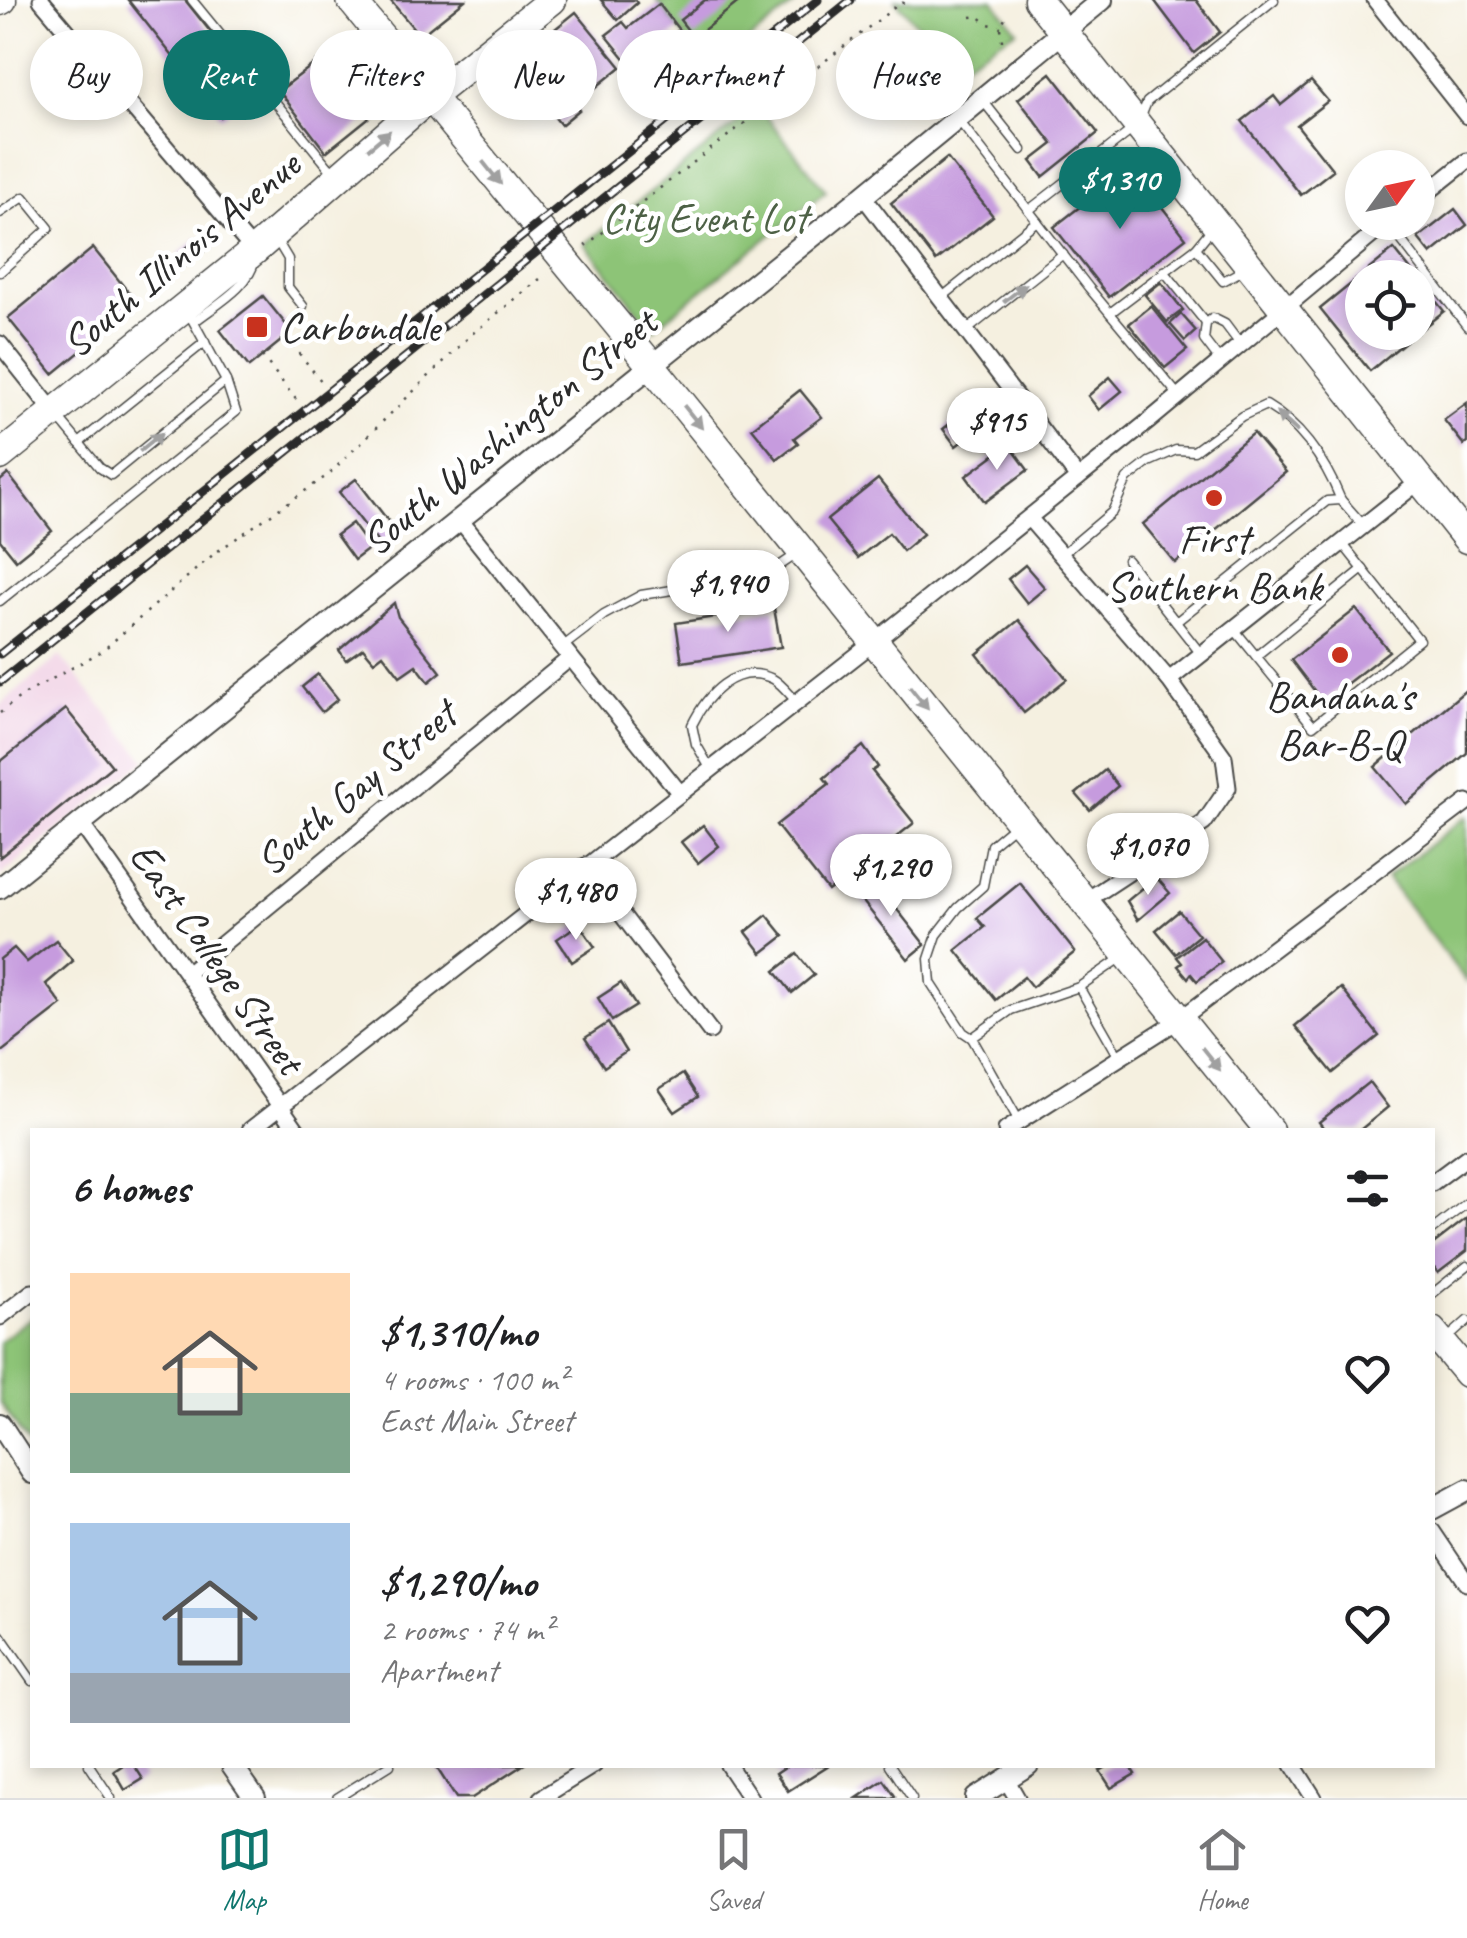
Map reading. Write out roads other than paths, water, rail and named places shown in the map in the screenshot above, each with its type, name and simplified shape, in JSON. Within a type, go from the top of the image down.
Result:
[{"type":"highway","points":[[351,0],[375,30]]},
{"type":"highway","name":"South Illinois Avenue","points":[[456,76],[552,0]]},
{"type":"highway","points":[[1038,0],[1467,538]]},
{"type":"highway","name":"South Illinois Avenue","points":[[0,456],[190,314],[336,176],[403,120]]},
{"type":"highway","points":[[449,120],[1266,1128]]},
{"type":"highway","points":[[1438,1337],[1467,1372]]},
{"type":"street","points":[[41,0],[264,242]]},
{"type":"street","name":"South Washington Street","points":[[974,104],[1102,0]]},
{"type":"street","points":[[1374,0],[1467,116]]},
{"type":"street","name":"South Washington Street","points":[[0,888],[955,120]]},
{"type":"street","points":[[1435,186],[1467,161]]},
{"type":"street","points":[[863,196],[1078,478]]},
{"type":"street","points":[[253,1128],[874,642],[1367,240]]},
{"type":"street","points":[[0,344],[54,412]]},
{"type":"street","points":[[1169,680],[1420,480]]},
{"type":"street","points":[[1029,518],[1169,680],[1224,757],[1228,788],[1204,823],[1084,902]]},
{"type":"street","points":[[460,520],[679,792]]},
{"type":"street","name":"South Gay Street","points":[[188,973],[565,653]]},
{"type":"street","points":[[1013,1126],[1179,1020],[1467,802]]},
{"type":"street","name":"East College Street","points":[[82,824],[295,1128]]},
{"type":"street","points":[[586,866],[710,1032]]},
{"type":"street","points":[[1435,1181],[1467,1157]]},
{"type":"street","points":[[0,1316],[30,1294]]},
{"type":"street","points":[[0,1424],[30,1470]]},
{"type":"street","points":[[1435,1507],[1467,1490]]},
{"type":"street","points":[[1435,1535],[1467,1584]]},
{"type":"street","points":[[234,1768],[255,1798]]},
{"type":"street","points":[[541,1798],[589,1768]]},
{"type":"street","points":[[730,1768],[750,1798]]},
{"type":"street","points":[[976,1798],[1023,1768]]},
{"type":"street","points":[[1295,1768],[1314,1798]]},
{"type":"street","points":[[1006,1779],[1017,1798]]},
{"type":"lane","points":[[192,0],[336,176]]},
{"type":"lane","points":[[1029,210],[1138,126],[1148,102],[1274,0]]},
{"type":"lane","points":[[981,98],[1022,150]]},
{"type":"lane","points":[[959,120],[1179,396]]},
{"type":"lane","points":[[0,213],[24,197],[49,228],[0,272]]},
{"type":"lane","points":[[942,298],[1038,221]]},
{"type":"lane","points":[[1110,313],[1196,248],[1216,224]]},
{"type":"lane","points":[[1401,240],[1467,326]]},
{"type":"lane","points":[[264,242],[288,259],[288,287],[303,306]]},
{"type":"lane","points":[[1196,248],[1223,281],[1249,266]]},
{"type":"lane","points":[[966,331],[1063,254]]},
{"type":"lane","points":[[1164,271],[1206,323],[1204,340],[1220,361]]},
{"type":"lane","points":[[0,601],[236,412],[226,380],[190,314]]},
{"type":"lane","points":[[1206,323],[1214,318],[1219,320],[1240,344]]},
{"type":"lane","points":[[80,443],[205,342]]},
{"type":"lane","points":[[54,412],[100,468],[112,474],[226,380]]},
{"type":"lane","points":[[1061,555],[1112,512],[1127,479],[1149,462],[1176,450],[1194,450],[1242,416],[1266,405],[1287,418],[1330,471],[1341,500],[1364,526]]},
{"type":"lane","points":[[1176,622],[1327,501],[1341,500]]},
{"type":"lane","points":[[1234,628],[1313,726],[1419,640],[1342,543]]},
{"type":"lane","points":[[565,653],[604,615],[641,594],[766,574],[801,551]]},
{"type":"lane","points":[[1128,560],[1201,654]]},
{"type":"lane","points":[[1256,656],[1363,569]]},
{"type":"lane","points":[[710,768],[696,744],[692,725],[711,692],[724,682],[750,676],[774,679],[796,702]]},
{"type":"lane","points":[[1013,1126],[972,1038],[963,1032],[931,983],[929,959],[937,935],[958,908],[983,886],[991,845],[1018,822]]},
{"type":"lane","points":[[972,1038],[1012,1010],[1079,987],[1126,954]]},
{"type":"lane","points":[[1079,987],[1120,1058]]},
{"type":"lane","points":[[1435,1228],[1467,1202]]},
{"type":"lane","points":[[1435,1290],[1440,1282],[1467,1266]]},
{"type":"lane","points":[[1438,1337],[1467,1320]]},
{"type":"lane","points":[[0,1635],[30,1678]]},
{"type":"lane","points":[[91,1768],[111,1798]]},
{"type":"lane","points":[[337,1798],[385,1768]]},
{"type":"lane","points":[[564,1768],[571,1780]]},
{"type":"lane","points":[[892,1768],[912,1798]]},
{"type":"railway","points":[[0,654],[818,0]]},
{"type":"railway","points":[[0,682],[851,0]]},
{"type":"place","name":"Carbondale","points":[[257,327]]},
{"type":"place","name":"First Southern Bank","points":[[1214,498]]},
{"type":"place","name":"Bandana's Bar-B-Q","points":[[1340,655]]},
{"type":"park label","name":"City Event Lot","points":[[705,218]]}]
